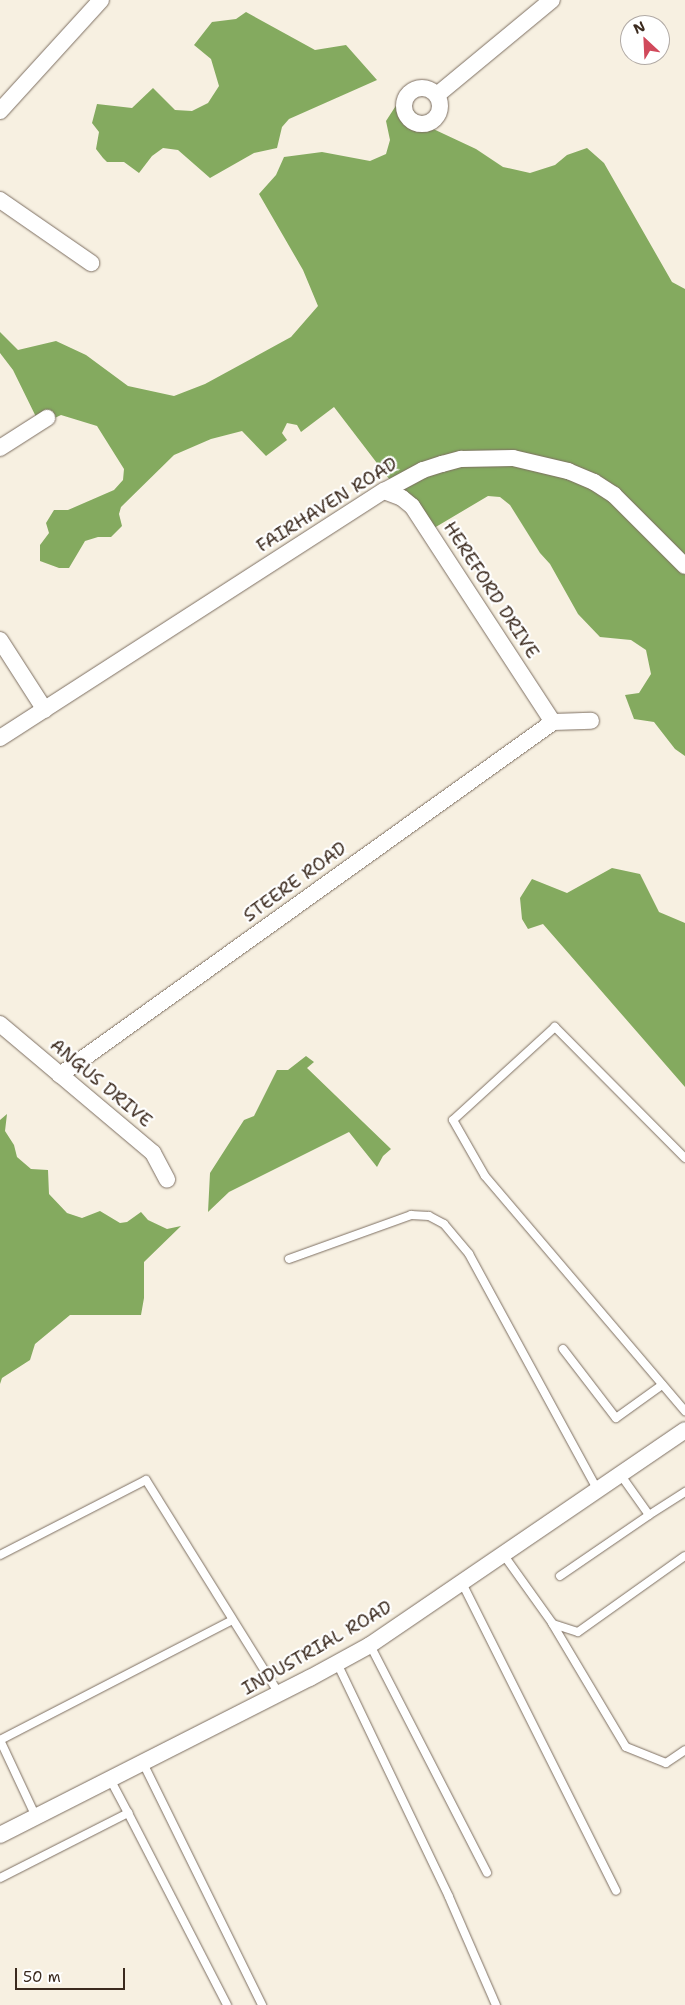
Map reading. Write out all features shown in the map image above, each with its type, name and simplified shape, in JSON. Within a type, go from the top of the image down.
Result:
[{"type":"street","points":[[0,111],[101,0]]},
{"type":"street","points":[[437,95],[552,0]]},
{"type":"street","points":[[0,200],[91,263]]},
{"type":"street","points":[[0,448],[47,418]]},
{"type":"street","name":"FAIRHAVEN ROAD","points":[[0,738],[384,491],[423,470],[462,459],[513,458],[541,463],[586,478],[614,494],[685,566]]},
{"type":"street","name":"HEREFORD DRIVE","points":[[384,491],[402,498],[412,506],[553,722]]},
{"type":"street","points":[[0,640],[45,710]]},
{"type":"street","points":[[553,722],[591,721]]},
{"type":"street","name":"STEERE ROAD","points":[[60,1075],[553,722]]},
{"type":"street","name":"ANGUS DRIVE","points":[[0,1024],[153,1153],[167,1179]]},
{"type":"street","name":"INDUSTRIAL ROAD","points":[[0,1835],[279,1694],[370,1645],[685,1430]]},
{"type":"lane","points":[[685,1158],[555,1027],[453,1120],[485,1176],[685,1411]]},
{"type":"lane","points":[[289,1259],[411,1215],[429,1216],[444,1224],[469,1254],[597,1489]]},
{"type":"lane","points":[[563,1349],[616,1418],[662,1385]]},
{"type":"lane","points":[[620,1474],[649,1515]]},
{"type":"lane","points":[[0,1555],[146,1480],[279,1694]]},
{"type":"lane","points":[[560,1576],[685,1492]]},
{"type":"lane","points":[[503,1554],[552,1623],[626,1746],[666,1763],[685,1750]]},
{"type":"lane","points":[[552,1623],[578,1632],[685,1556]]},
{"type":"lane","points":[[462,1582],[616,1891]]},
{"type":"lane","points":[[36,1817],[0,1740],[232,1620]]},
{"type":"lane","points":[[370,1645],[487,1873]]},
{"type":"lane","points":[[337,1663],[449,1897],[496,2005]]},
{"type":"lane","points":[[143,1763],[262,2005]]},
{"type":"lane","points":[[110,1779],[227,2005]]},
{"type":"lane","points":[[0,1878],[128,1813]]},
{"type":"green space","points":[[246,12],[315,50],[346,45],[377,80],[289,119],[282,127],[277,148],[254,153],[210,178],[178,150],[163,148],[152,156],[139,173],[124,162],[107,162],[96,149],[99,132],[92,123],[97,104],[132,108],[153,88],[175,110],[192,111],[208,103],[219,86],[211,59],[194,45],[212,22],[236,19]]},
{"type":"green space","points":[[397,104],[410,107],[429,127],[476,149],[503,167],[530,173],[555,165],[567,155],[587,148],[604,163],[672,282],[685,289],[685,756],[675,749],[654,722],[634,719],[625,695],[639,693],[651,674],[646,650],[631,640],[600,637],[578,614],[550,564],[540,553],[510,505],[500,497],[488,496],[429,531],[334,407],[301,432],[297,425],[287,423],[282,433],[287,440],[266,456],[242,431],[211,439],[174,455],[121,507],[119,514],[122,526],[111,537],[98,537],[85,541],[69,568],[59,568],[40,561],[40,545],[49,533],[46,523],[54,510],[68,510],[114,490],[123,480],[124,469],[97,426],[61,415],[40,425],[13,370],[0,353],[0,332],[18,350],[56,341],[86,355],[128,386],[174,396],[205,384],[291,337],[318,306],[303,270],[259,194],[276,175],[284,157],[322,152],[370,161],[386,154],[390,140],[386,121]]},
{"type":"green space","points":[[612,868],[640,874],[659,912],[685,923],[685,1087],[543,924],[528,929],[522,919],[520,898],[532,879],[567,893]]},
{"type":"green space","points":[[306,1056],[314,1062],[307,1068],[391,1149],[383,1156],[377,1167],[349,1132],[229,1192],[208,1212],[210,1173],[244,1120],[254,1116],[277,1070],[288,1070]]},
{"type":"green space","points":[[7,1114],[5,1131],[14,1145],[17,1157],[31,1169],[48,1170],[49,1194],[67,1213],[82,1218],[100,1211],[120,1223],[127,1222],[141,1212],[148,1220],[167,1229],[181,1226],[144,1262],[144,1298],[141,1315],[70,1315],[35,1344],[30,1360],[2,1378],[0,1384],[0,1120]]}]
